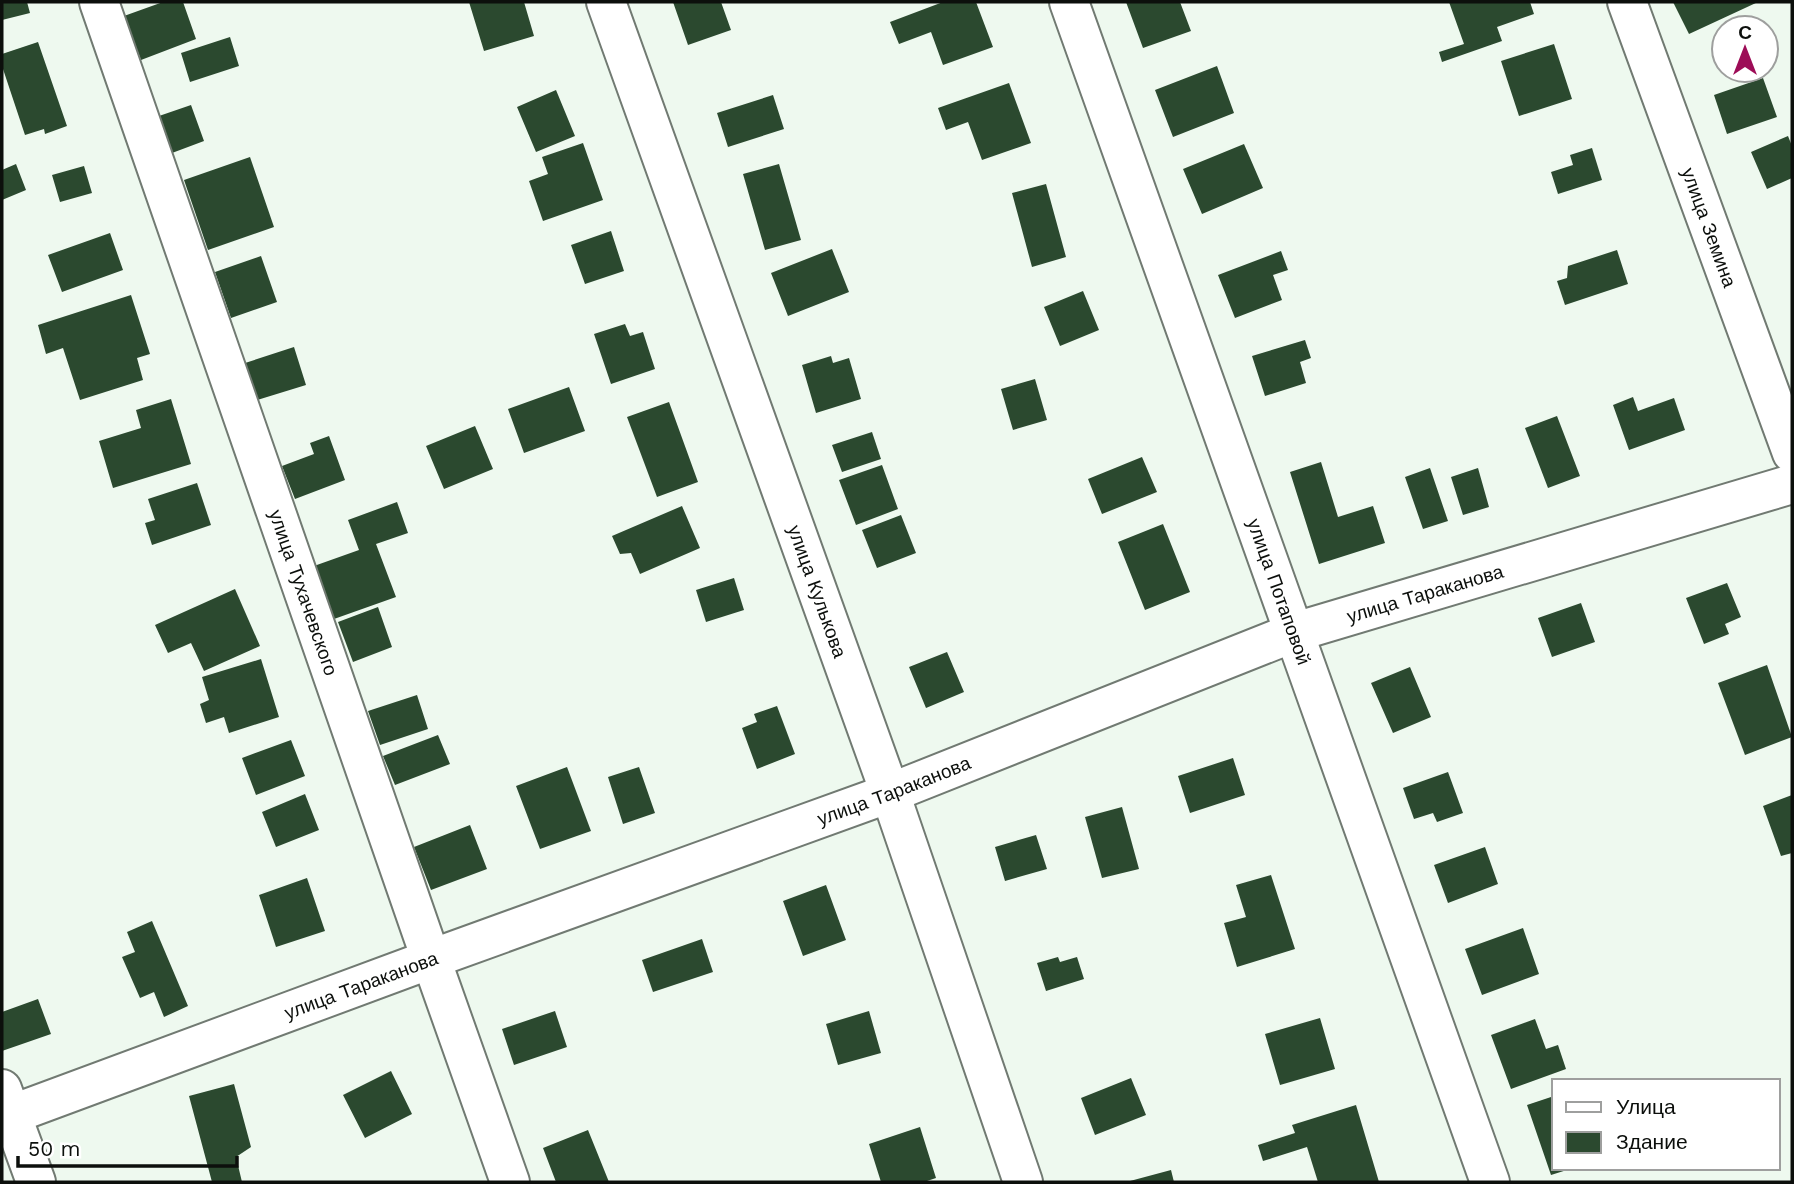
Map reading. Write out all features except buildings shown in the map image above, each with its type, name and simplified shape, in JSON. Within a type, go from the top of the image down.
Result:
[{"type":"street","name":"улица Тухачевского","points":[[100,2],[510,1182]]},
{"type":"street","name":"улица Кулькова","points":[[606,2],[890,793],[1023,1182]]},
{"type":"street","name":"улица Потаповой","points":[[1069,2],[1490,1182]]},
{"type":"street","name":"улица Земина","points":[[1627,2],[1792,453]]},
{"type":"street","name":"улица Тараканова","points":[[5,1107],[431,959],[890,793],[1295,632],[1792,484]]},
{"type":"street","points":[[5,1107],[36,1182]]}]
